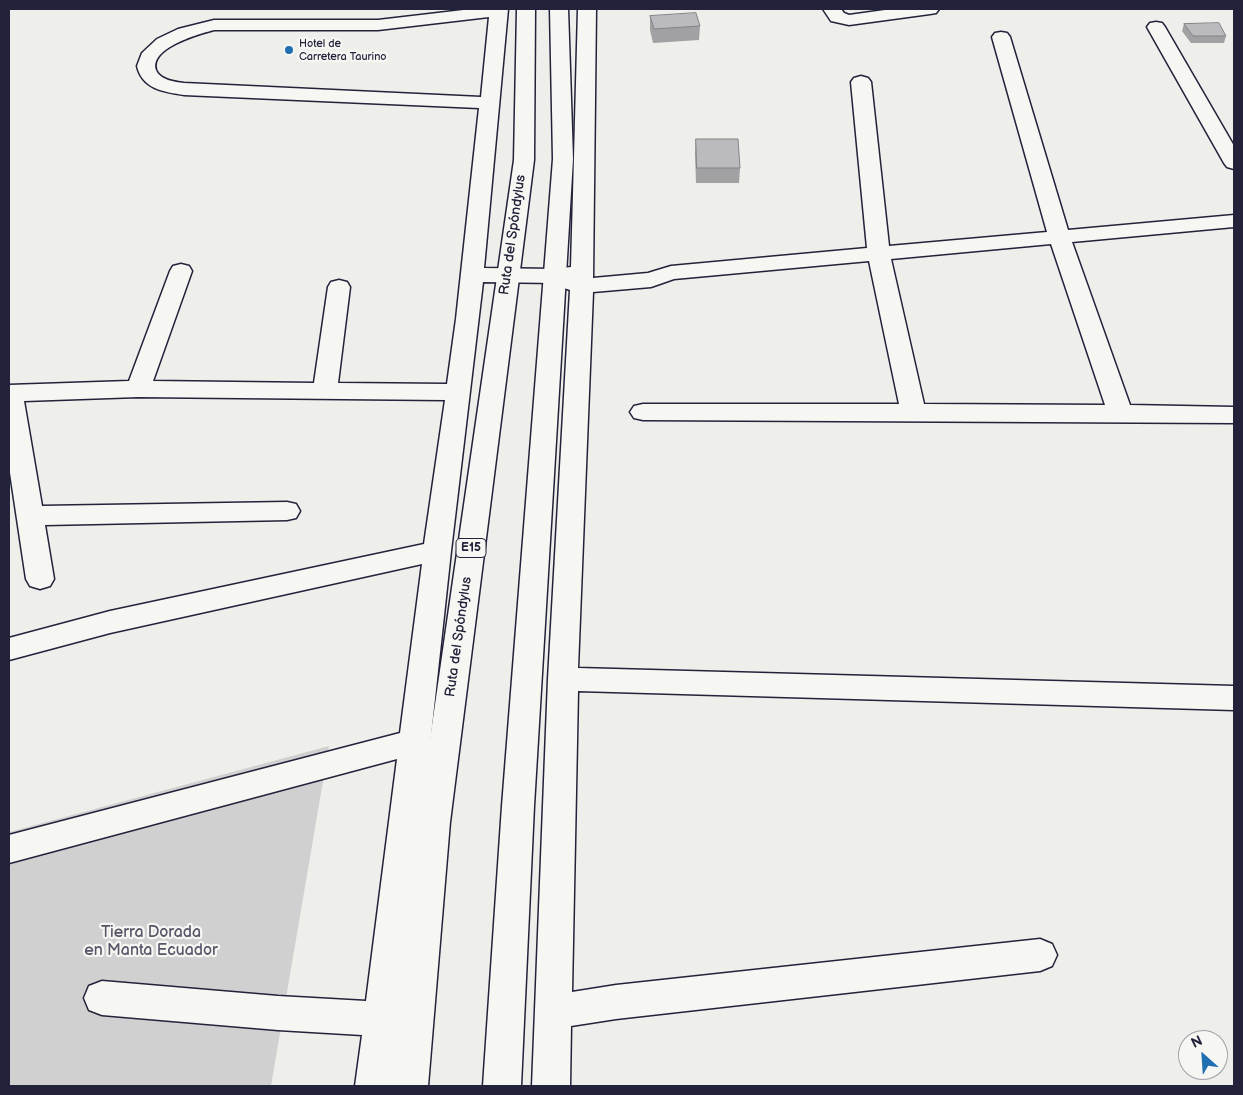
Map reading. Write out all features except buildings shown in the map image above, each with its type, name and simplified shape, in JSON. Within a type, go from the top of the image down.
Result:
[{"type":"main road","name":"Ruta del Spóndylus","points":[[409,1086],[434,822],[524,160],[526,9]]},
{"type":"main road","points":[[502,1086],[518,816],[563,159],[559,9]]},
{"type":"main road","points":[[551,1086],[563,679],[582,279],[588,47],[587,9]]},
{"type":"main road","points":[[832,9],[837,17],[849,20],[930,9]]},
{"type":"main road","points":[[374,1086],[437,551],[472,275],[490,103],[499,10],[378,25],[214,25],[196,28],[173,37],[151,55],[146,66],[150,77],[165,86],[184,89],[490,103]]},
{"type":"main road","points":[[1156,27],[1234,163]]},
{"type":"main road","points":[[1001,38],[1059,236],[1120,413]]},
{"type":"main road","points":[[861,82],[878,254],[913,412]]},
{"type":"main road","points":[[472,275],[651,280],[671,273],[1234,221]]},
{"type":"main road","points":[[138,389],[181,271]]},
{"type":"main road","points":[[325,389],[339,287]]},
{"type":"main road","points":[[40,579],[10,393],[138,389],[325,389],[458,392]]},
{"type":"main road","points":[[643,412],[1234,415]]},
{"type":"main road","points":[[30,516],[287,511]]},
{"type":"main road","points":[[9,649],[110,622],[437,551]]},
{"type":"main road","points":[[563,679],[1234,698]]},
{"type":"main road","points":[[9,849],[414,742]]},
{"type":"main road","points":[[553,1012],[616,1002],[1040,955]]},
{"type":"main road","points":[[102,998],[278,1013],[382,1019]]},
{"type":"green space","name":"Tierra Dorada en Manta Ecuador","points":[[329,746],[271,1086],[9,1086],[9,832]]},
{"type":"place","name":"Hotel de Carretera Taurino","points":[[289,50]]}]
